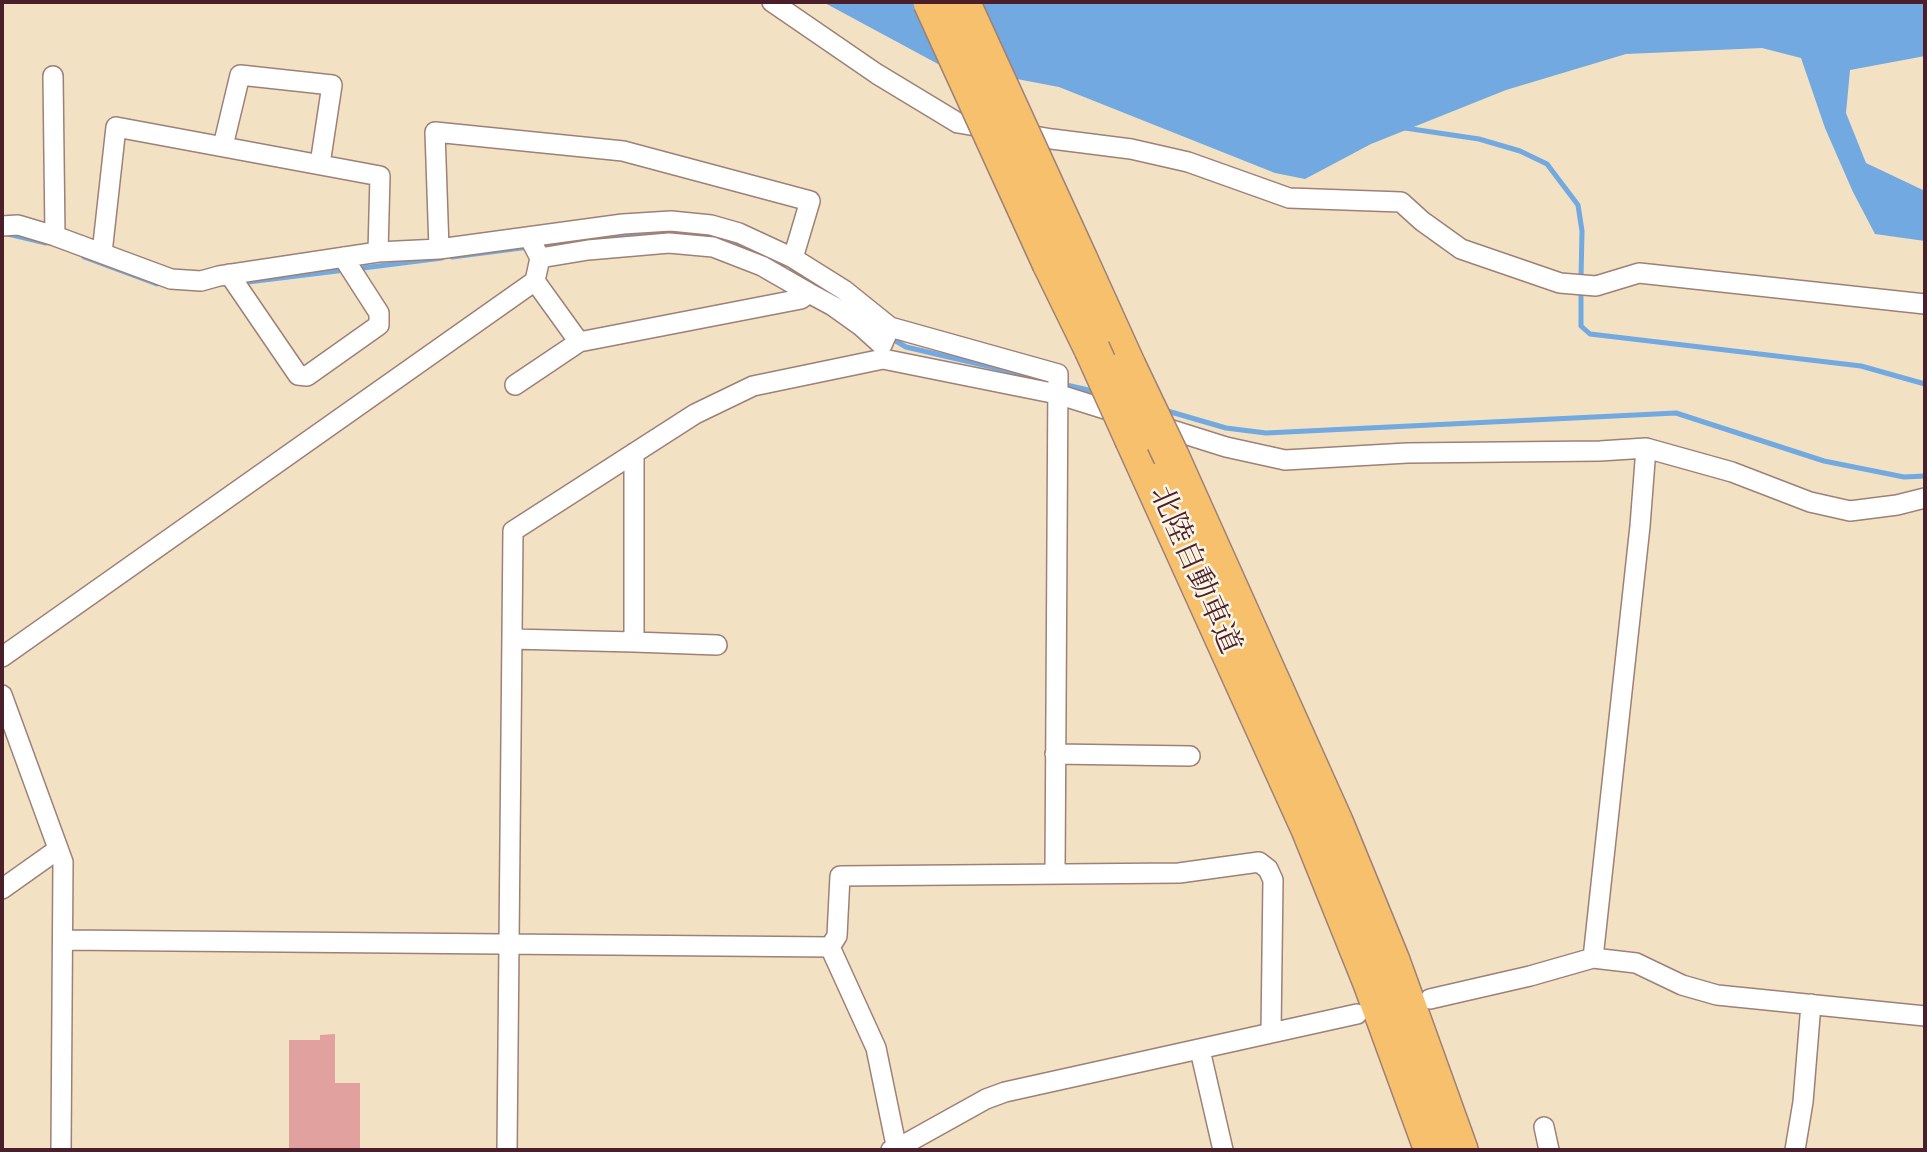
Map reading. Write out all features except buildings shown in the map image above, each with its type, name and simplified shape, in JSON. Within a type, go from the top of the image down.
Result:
[{"type":"highway","name":"北陸自動車道","points":[[931,2],[1065,261],[1128,366],[1171,456],[1336,824],[1397,974],[1460,1150]]},
{"type":"highway","name":"北陸自動車道","points":[[962,2],[1065,261],[1092,349],[1309,829],[1371,984],[1432,1150]]},
{"type":"street","points":[[772,2],[877,75],[958,123],[1131,149],[1188,162],[1289,198],[1401,202],[1461,249],[1560,284],[1597,286],[1639,273],[1925,304]]},
{"type":"street","points":[[223,146],[240,75],[331,85],[320,164]]},
{"type":"street","points":[[53,76],[55,236]]},
{"type":"street","points":[[102,253],[116,127],[380,176],[378,252]]},
{"type":"street","points":[[439,249],[435,132],[623,151],[810,201],[793,258]]},
{"type":"street","points":[[2,226],[18,225],[55,236],[171,279],[201,281],[229,274],[378,252],[439,249],[623,224],[671,221],[711,225],[739,233],[793,258],[844,290],[890,327],[1058,374],[1055,873]]},
{"type":"street","points":[[2,657],[534,281],[540,258],[529,237]]},
{"type":"street","points":[[540,258],[588,250],[669,243],[713,247],[762,265],[833,306],[861,326],[882,352]]},
{"type":"street","points":[[229,274],[298,375],[307,376],[379,326],[379,313],[343,257]]},
{"type":"street","points":[[534,281],[579,342]]},
{"type":"street","points":[[515,385],[579,342],[801,299],[809,293]]},
{"type":"street","points":[[882,352],[890,327]]},
{"type":"street","points":[[507,1150],[513,531],[695,414],[753,386],[882,352],[1057,394],[1226,447],[1286,460],[1407,453],[1646,449],[1732,472],[1810,502],[1850,512],[1925,498]]},
{"type":"street","points":[[1593,958],[1646,449]]},
{"type":"street","points":[[634,453],[634,642]]},
{"type":"street","points":[[512,639],[717,645]]},
{"type":"street","points":[[2,695],[63,862],[61,1150]]},
{"type":"street","points":[[1055,754],[1190,756]]},
{"type":"street","points":[[2,889],[57,850]]},
{"type":"street","points":[[830,947],[836,936],[840,876],[1179,873],[1259,862],[1268,869],[1273,880],[1271,1032]]},
{"type":"street","points":[[64,940],[830,947]]},
{"type":"street","points":[[830,947],[876,1048],[896,1150]]},
{"type":"street","points":[[1430,999],[1593,958],[1636,962],[1682,985],[1717,995],[1925,1016]]},
{"type":"street","points":[[1795,1150],[1803,1102],[1811,1004]]},
{"type":"street","points":[[891,1150],[896,1150],[986,1099],[1004,1092],[1357,1014]]},
{"type":"street","points":[[1200,1050],[1223,1150]]},
{"type":"street","points":[[1544,1127],[1549,1150]]},
{"type":"water","points":[[823,2],[1925,2],[1925,56],[1850,70],[1846,113],[1866,163],[1925,191],[1925,241],[1875,234],[1825,128],[1801,58],[1762,48],[1626,54],[1506,90],[1371,144],[1305,179],[1275,173],[1059,87],[938,64]]},
{"type":"waterway","points":[[1405,128],[1479,139],[1520,151],[1547,164],[1578,205],[1582,231],[1581,279]]},
{"type":"waterway","points":[[539,246],[631,235],[693,232]]},
{"type":"waterway","points":[[702,233],[752,252]]},
{"type":"waterway","points":[[8,234],[46,243]]},
{"type":"waterway","points":[[452,257],[529,247]]},
{"type":"waterway","points":[[84,257],[157,284]]},
{"type":"waterway","points":[[355,269],[442,258]]},
{"type":"waterway","points":[[240,283],[345,270]]},
{"type":"waterway","points":[[789,271],[824,288],[835,297]]},
{"type":"waterway","points":[[1581,289],[1581,326],[1590,334],[1861,366],[1925,384]]},
{"type":"waterway","points":[[891,338],[906,347],[1039,378]]},
{"type":"waterway","points":[[1062,384],[1097,392]]},
{"type":"waterway","points":[[1164,410],[1226,428],[1266,433],[1676,413],[1824,461],[1904,477],[1925,476]]}]
